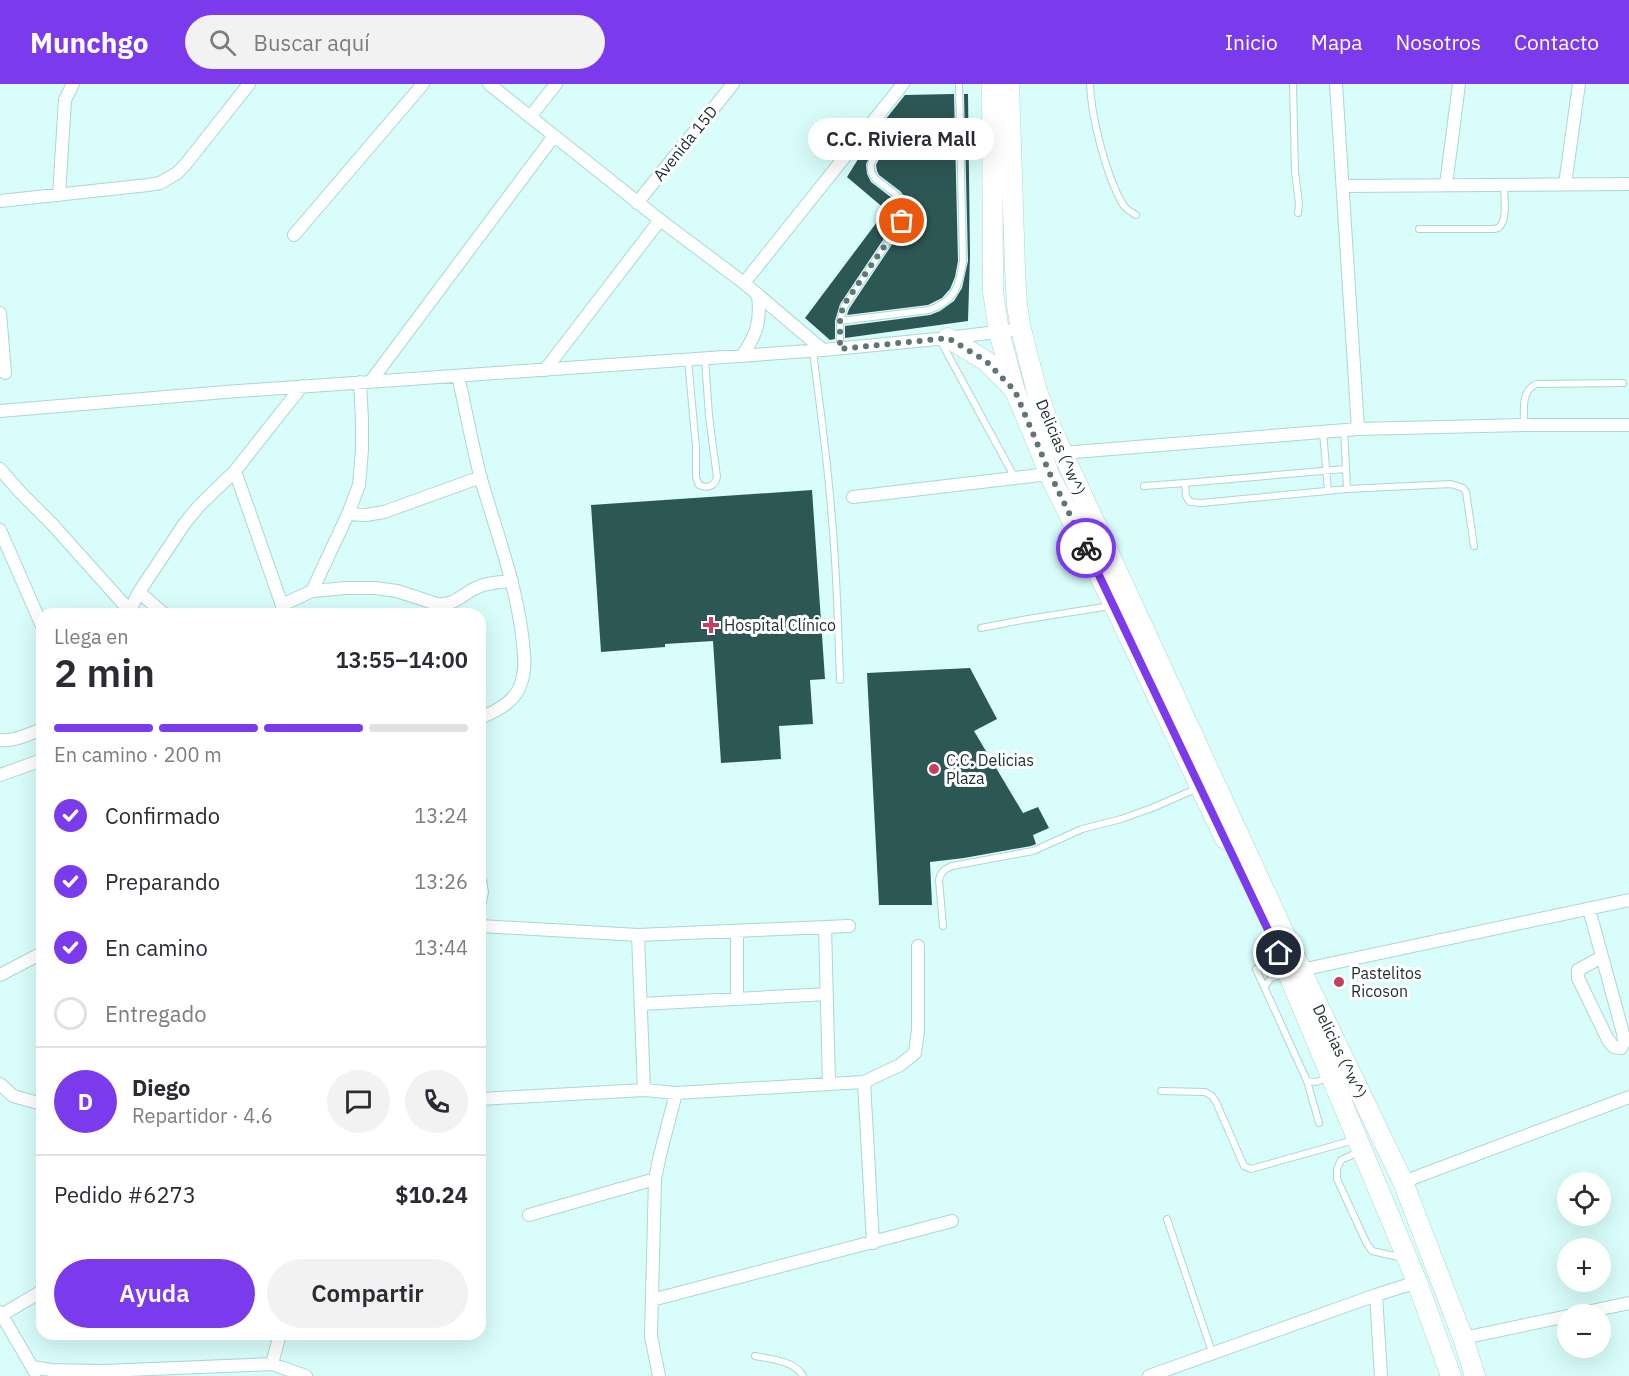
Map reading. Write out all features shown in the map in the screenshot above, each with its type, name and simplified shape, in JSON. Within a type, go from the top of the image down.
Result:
[{"type":"main road","name":"Delicias (^w^)","points":[[992,84],[992,276],[999,332],[1015,391],[1050,474],[1201,787],[1403,1182],[1463,1338],[1475,1376]]},
{"type":"main road","name":"Delicias (^w^)","points":[[1008,84],[1015,278],[1021,329],[1036,388],[1062,453],[1295,972],[1331,1077],[1417,1282],[1451,1376]]},
{"type":"main road","points":[[944,339],[986,361],[1015,391]]},
{"type":"street","points":[[59,195],[65,100],[73,84]]},
{"type":"street","points":[[0,201],[160,183],[185,165],[249,84]]},
{"type":"street","points":[[294,235],[423,84]]},
{"type":"street","points":[[489,84],[637,203],[744,283],[818,351]]},
{"type":"street","points":[[530,117],[556,84]]},
{"type":"street","name":"Avenida 15D","points":[[637,203],[733,84]]},
{"type":"street","points":[[744,283],[903,84]]},
{"type":"street","points":[[1336,84],[1358,429]]},
{"type":"street","points":[[1446,185],[1459,84]]},
{"type":"street","points":[[1565,184],[1579,84]]},
{"type":"street","points":[[312,591],[356,494],[361,472],[365,382],[554,136]]},
{"type":"street","points":[[1343,186],[1629,184]]},
{"type":"street","points":[[545,369],[660,220]]},
{"type":"street","points":[[742,356],[753,340],[757,328],[758,295]]},
{"type":"street","points":[[0,313],[6,373]]},
{"type":"street","points":[[0,411],[302,386],[818,351],[1021,329]]},
{"type":"street","points":[[458,376],[481,477],[512,581],[525,666],[516,695],[498,711],[486,716]]},
{"type":"street","points":[[130,608],[185,523],[235,471],[302,386]]},
{"type":"street","points":[[1062,453],[1358,429],[1629,425]]},
{"type":"street","points":[[0,469],[52,524],[125,608]]},
{"type":"street","points":[[235,471],[283,608]]},
{"type":"street","points":[[853,497],[1050,474]]},
{"type":"street","points":[[348,514],[366,515],[384,512],[481,477]]},
{"type":"street","points":[[0,530],[36,612]]},
{"type":"street","points":[[285,608],[312,591],[346,588],[397,591],[444,605],[455,602],[480,586],[512,581]]},
{"type":"street","points":[[139,592],[157,608]]},
{"type":"street","points":[[0,740],[15,739],[36,731]]},
{"type":"street","points":[[0,775],[36,762]]},
{"type":"street","points":[[1295,972],[1629,900]]},
{"type":"street","points":[[1589,909],[1623,1033],[1624,1042],[1621,1048],[1614,1047],[1608,1040],[1578,978],[1578,970],[1602,957]]},
{"type":"street","points":[[486,926],[638,935],[849,927]]},
{"type":"street","points":[[825,927],[829,1084]]},
{"type":"street","points":[[737,931],[737,999]]},
{"type":"street","points":[[638,935],[644,1090]]},
{"type":"street","points":[[486,1099],[644,1090],[676,1093],[864,1082],[900,1065],[915,1053],[918,1030],[918,946]]},
{"type":"street","points":[[0,975],[36,956]]},
{"type":"street","points":[[641,1004],[827,994]]},
{"type":"street","points":[[864,1082],[873,1243]]},
{"type":"street","points":[[0,1084],[13,1096],[36,1102]]},
{"type":"street","points":[[659,1376],[651,1336],[655,1179],[676,1093]]},
{"type":"street","points":[[1403,1182],[1629,1096]]},
{"type":"street","points":[[529,1215],[655,1179]]},
{"type":"street","points":[[652,1300],[952,1221]]},
{"type":"street","points":[[1149,1376],[1417,1282]]},
{"type":"street","points":[[36,1294],[1,1314],[35,1371],[103,1374],[272,1364],[306,1376]]},
{"type":"street","points":[[1376,1295],[1381,1376]]},
{"type":"street","points":[[1611,1307],[1629,1303]]},
{"type":"street","points":[[1463,1338],[1557,1318]]},
{"type":"street","points":[[272,1364],[278,1340]]},
{"type":"lane","points":[[840,321],[929,310],[949,300],[956,290],[961,277],[963,261],[959,84]]},
{"type":"lane","points":[[1090,84],[1094,120],[1110,175],[1122,203],[1136,215]]},
{"type":"lane","points":[[1293,84],[1298,213]]},
{"type":"lane","points":[[840,349],[840,321],[843,306],[902,221],[904,214],[904,206],[899,196],[874,177],[871,171],[874,158],[898,125]]},
{"type":"lane","points":[[1419,229],[1494,229],[1499,227],[1504,218],[1504,184]]},
{"type":"lane","points":[[944,339],[1015,478]]},
{"type":"lane","points":[[818,351],[837,586],[840,680]]},
{"type":"lane","points":[[688,360],[696,447],[696,477],[699,485],[707,487],[716,483],[717,477],[709,417],[705,359]]},
{"type":"lane","points":[[1524,425],[1526,392],[1536,384],[1623,384]]},
{"type":"lane","points":[[1344,430],[1347,489]]},
{"type":"lane","points":[[1323,432],[1328,491]]},
{"type":"lane","points":[[1144,486],[1345,469]]},
{"type":"lane","points":[[1185,483],[1187,500],[1194,503],[1347,489],[1458,485],[1463,488],[1468,499],[1474,546]]},
{"type":"lane","points":[[981,628],[1114,605]]},
{"type":"lane","points":[[943,926],[939,879],[940,873],[945,869],[1033,851],[1082,830],[1152,808],[1201,787]]},
{"type":"lane","points":[[1257,969],[1307,1081],[1319,1123]]},
{"type":"lane","points":[[1264,986],[1271,978],[1295,972]]},
{"type":"lane","points":[[1307,1081],[1316,1082],[1331,1077]]},
{"type":"lane","points":[[1161,1090],[1205,1092],[1212,1096],[1244,1166],[1251,1168],[1359,1144]]},
{"type":"lane","points":[[1359,1144],[1341,1160],[1337,1168],[1337,1179],[1365,1242],[1372,1251],[1407,1258]]},
{"type":"lane","points":[[1167,1219],[1212,1352]]},
{"type":"lane","points":[[755,1356],[782,1361],[801,1372],[803,1376]]},
{"type":"building","points":[[954,94],[958,261],[950,289],[942,298],[928,305],[847,315],[907,222],[909,209],[906,198],[879,175],[876,165],[904,126],[903,121],[898,120],[875,147],[866,164],[871,182],[897,204],[899,210],[897,219],[840,304],[835,321],[835,339],[830,340],[805,318],[886,210],[847,177],[873,135],[905,95]]},
{"type":"building","points":[[964,94],[968,94],[970,255],[968,321],[845,338],[845,326],[930,315],[940,311],[954,301],[962,288],[968,261]]},
{"type":"building","name":"Hospital Clínico","points":[[812,490],[825,679],[810,680],[813,724],[779,726],[781,759],[721,763],[713,641],[601,652],[591,505]]},
{"type":"building","name":"C.C. Delicias Plaza","points":[[970,668],[997,719],[974,731],[1023,813],[1038,807],[1049,828],[1033,835],[1036,844],[1031,846],[930,862],[932,905],[879,905],[867,673]]},
{"type":"way so far","points":[[902,221],[843,306],[840,321],[840,349],[948,338],[986,361],[1015,391],[1050,474],[1086,548]]},
{"type":"place","name":"C.C. Riviera Mall","points":[[902,221]]},
{"type":"place","name":"Hospital Clínico","points":[[711,625]]},
{"type":"place","name":"C.C. Delicias Plaza","points":[[934,769]]},
{"type":"place","name":"Pastelitos Ricoson","points":[[1339,982]]},
{"type":"route","points":[[1086,548],[1279,953]]}]
